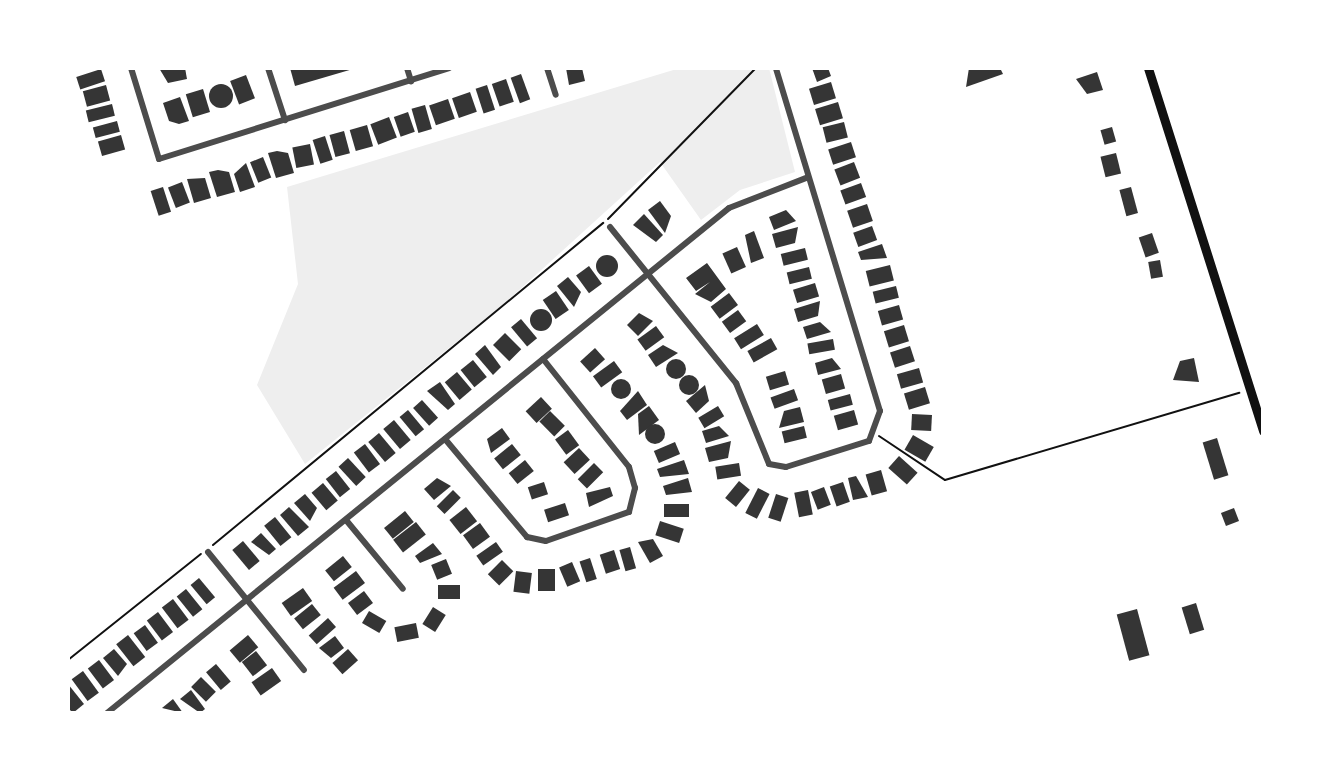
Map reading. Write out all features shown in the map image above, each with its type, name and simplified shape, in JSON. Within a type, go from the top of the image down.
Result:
[{"type":"main road","points":[[1148,68],[1263,431]]},
{"type":"street","points":[[131,68],[159,159],[449,68]]},
{"type":"street","points":[[268,68],[285,120]]},
{"type":"street","points":[[407,68],[411,81]]},
{"type":"street","points":[[547,68],[556,95]]},
{"type":"street","points":[[610,227],[736,383],[769,464],[786,467],[859,445],[875,433],[880,411],[806,178],[776,68]]},
{"type":"street","points":[[107,713],[741,200],[806,178]]},
{"type":"street","points":[[445,439],[527,537],[546,541],[629,512],[635,488],[629,467],[543,359]]},
{"type":"street","points":[[346,520],[403,589]]},
{"type":"street","points":[[208,552],[304,670]]},
{"type":"path","points":[[68,660],[645,187],[756,68]]},
{"type":"path","points":[[875,433],[945,480],[1239,393]]},
{"type":"shaded area","points":[[680,68],[769,68],[795,172],[740,190],[701,220],[660,162],[505,303],[305,464],[257,385],[298,284],[287,187]]},
{"type":"building","points":[[159,68],[185,68],[187,79],[168,83]]},
{"type":"building","points":[[290,68],[353,68],[353,69],[295,86]]},
{"type":"building","points":[[566,68],[582,68],[585,81],[569,85]]},
{"type":"building","points":[[812,68],[828,68],[831,76],[817,82]]},
{"type":"building","points":[[969,68],[1000,68],[1003,74],[966,87]]},
{"type":"building","points":[[101,69],[105,81],[80,89],[76,77]]},
{"type":"building","points":[[1097,72],[1103,90],[1087,94],[1076,79]]},
{"type":"building","points":[[521,74],[530,99],[520,103],[511,78]]},
{"type":"building","points":[[246,75],[255,98],[239,104],[230,81]]},
{"type":"building","points":[[506,79],[514,102],[500,107],[492,84]]},
{"type":"building","points":[[831,82],[836,98],[814,105],[809,89]]},
{"type":"building","points":[[221,84],[229,88],[233,96],[229,104],[221,108],[213,104],[209,96],[213,88]]},
{"type":"building","points":[[106,85],[110,100],[87,107],[83,91]]},
{"type":"building","points":[[487,85],[495,110],[484,113],[476,89]]},
{"type":"building","points":[[203,89],[210,112],[193,117],[186,94]]},
{"type":"building","points":[[470,92],[477,112],[459,118],[452,98]]},
{"type":"building","points":[[180,97],[189,121],[179,124],[169,121],[163,103]]},
{"type":"building","points":[[448,99],[455,119],[436,125],[429,106]]},
{"type":"building","points":[[838,102],[843,118],[820,125],[815,109]]},
{"type":"building","points":[[112,104],[115,116],[89,122],[86,111]]},
{"type":"building","points":[[425,105],[432,129],[418,133],[412,109]]},
{"type":"building","points":[[408,112],[415,132],[401,137],[394,117]]},
{"type":"building","points":[[389,117],[397,138],[378,145],[370,124]]},
{"type":"building","points":[[117,121],[120,132],[96,138],[93,127]]},
{"type":"building","points":[[844,122],[848,138],[827,143],[823,127]]},
{"type":"building","points":[[367,125],[373,146],[356,151],[350,130]]},
{"type":"building","points":[[1112,127],[1116,141],[1105,145],[1100,130]]},
{"type":"building","points":[[344,131],[350,153],[335,157],[330,135]]},
{"type":"building","points":[[121,135],[125,149],[102,156],[98,142]]},
{"type":"building","points":[[325,136],[333,160],[320,164],[313,140]]},
{"type":"building","points":[[851,142],[856,157],[833,165],[828,149]]},
{"type":"building","points":[[310,144],[314,165],[296,168],[292,147]]},
{"type":"building","points":[[268,153],[288,153],[294,173],[276,178]]},
{"type":"building","points":[[1116,153],[1121,173],[1106,177],[1100,157]]},
{"type":"building","points":[[263,157],[271,177],[258,183],[250,162]]},
{"type":"building","points":[[854,162],[860,178],[840,185],[834,170]]},
{"type":"building","points":[[246,163],[255,187],[240,192],[234,174]]},
{"type":"building","points":[[209,172],[229,172],[235,192],[217,197]]},
{"type":"building","points":[[205,178],[211,198],[194,203],[187,179]]},
{"type":"building","points":[[182,182],[190,203],[176,208],[168,187]]},
{"type":"building","points":[[861,183],[866,197],[845,205],[840,191]]},
{"type":"building","points":[[163,187],[171,212],[159,216],[151,191]]},
{"type":"building","points":[[1131,187],[1138,213],[1126,216],[1119,190]]},
{"type":"building","points":[[660,201],[671,216],[665,233],[648,210]]},
{"type":"building","points":[[867,204],[873,221],[853,228],[847,211]]},
{"type":"building","points":[[786,210],[796,221],[774,230],[769,217]]},
{"type":"building","points":[[644,214],[663,235],[656,242],[633,225]]},
{"type":"building","points":[[872,226],[877,240],[858,247],[853,233]]},
{"type":"building","points":[[798,227],[795,243],[776,248],[772,234]]},
{"type":"building","points":[[754,231],[764,258],[751,263],[745,235]]},
{"type":"building","points":[[1152,233],[1159,253],[1146,257],[1139,238]]},
{"type":"building","points":[[882,244],[887,258],[861,260],[858,252]]},
{"type":"building","points":[[737,247],[746,267],[731,274],[722,254]]},
{"type":"building","points":[[805,248],[808,260],[784,266],[781,254]]},
{"type":"building","points":[[607,255],[615,258],[618,266],[615,274],[607,277],[599,274],[596,266],[599,258]]},
{"type":"building","points":[[1160,260],[1163,277],[1151,279],[1148,262]]},
{"type":"building","points":[[707,263],[726,289],[711,302],[695,294],[710,282],[696,291],[686,278]]},
{"type":"building","points":[[890,265],[894,281],[870,287],[866,271]]},
{"type":"building","points":[[589,266],[602,284],[589,293],[576,275]]},
{"type":"building","points":[[809,267],[812,279],[790,284],[787,273]]},
{"type":"building","points":[[568,277],[581,292],[574,307],[557,286]]},
{"type":"building","points":[[815,283],[819,296],[797,303],[793,290]]},
{"type":"building","points":[[896,286],[899,298],[876,303],[873,292]]},
{"type":"building","points":[[556,291],[569,310],[556,319],[543,300]]},
{"type":"building","points":[[729,293],[738,305],[720,319],[711,307]]},
{"type":"building","points":[[820,301],[818,316],[798,322],[794,309]]},
{"type":"building","points":[[899,305],[903,319],[882,325],[878,311]]},
{"type":"building","points":[[541,309],[549,312],[552,320],[549,328],[541,331],[533,328],[530,320],[533,312]]},
{"type":"building","points":[[738,310],[746,321],[730,333],[722,322]]},
{"type":"building","points":[[639,313],[653,321],[638,336],[627,325]]},
{"type":"building","points":[[521,319],[537,338],[527,347],[511,327]]},
{"type":"building","points":[[820,322],[831,332],[807,339],[803,327]]},
{"type":"building","points":[[757,324],[764,335],[741,349],[734,338]]},
{"type":"building","points":[[904,325],[909,341],[889,347],[884,331]]},
{"type":"building","points":[[656,326],[664,337],[646,351],[637,340]]},
{"type":"building","points":[[505,333],[521,349],[509,361],[493,345]]},
{"type":"building","points":[[771,338],[777,349],[754,362],[747,351]]},
{"type":"building","points":[[833,339],[835,350],[809,354],[807,344]]},
{"type":"building","points":[[485,345],[501,367],[493,375],[475,354]]},
{"type":"building","points":[[663,345],[678,353],[656,367],[648,355]]},
{"type":"building","points":[[910,346],[915,361],[895,368],[890,352]]},
{"type":"building","points":[[595,348],[605,359],[590,373],[580,361]]},
{"type":"building","points":[[832,358],[841,369],[818,375],[815,363]]},
{"type":"building","points":[[1194,358],[1199,382],[1173,380],[1180,361]]},
{"type":"building","points":[[672,359],[680,359],[686,369],[680,379],[672,379],[666,373],[666,365]]},
{"type":"building","points":[[473,360],[487,377],[474,387],[461,370]]},
{"type":"building","points":[[614,361],[622,372],[601,388],[593,376]]},
{"type":"building","points":[[919,368],[923,382],[901,389],[897,374]]},
{"type":"building","points":[[785,371],[789,384],[770,390],[766,377]]},
{"type":"building","points":[[457,372],[472,390],[460,400],[445,382]]},
{"type":"building","points":[[841,374],[845,388],[826,394],[822,380]]},
{"type":"building","points":[[685,375],[693,375],[699,385],[693,395],[685,395],[679,389],[679,381]]},
{"type":"building","points":[[621,379],[628,382],[631,389],[628,396],[621,399],[614,396],[611,389],[614,382]]},
{"type":"building","points":[[440,382],[455,404],[448,410],[427,391]]},
{"type":"building","points":[[705,385],[709,401],[696,413],[686,401]]},
{"type":"building","points":[[925,387],[930,403],[909,410],[904,393]]},
{"type":"building","points":[[794,389],[798,400],[775,409],[771,398]]},
{"type":"building","points":[[638,391],[647,405],[627,420],[620,411]]},
{"type":"building","points":[[850,394],[853,405],[831,411],[828,400]]},
{"type":"building","points":[[541,397],[552,409],[537,423],[526,411]]},
{"type":"building","points":[[422,400],[438,418],[429,426],[413,408]]},
{"type":"building","points":[[649,406],[659,420],[639,435],[638,414]]},
{"type":"building","points":[[718,406],[724,416],[704,428],[698,418]]},
{"type":"building","points":[[800,407],[804,422],[779,428],[784,411]]},
{"type":"building","points":[[408,410],[424,429],[416,436],[400,417]]},
{"type":"building","points":[[854,410],[858,424],[838,430],[834,416]]},
{"type":"building","points":[[550,411],[565,426],[554,436],[539,422]]},
{"type":"building","points":[[912,414],[932,415],[931,431],[911,430]]},
{"type":"building","points":[[394,420],[411,440],[400,449],[383,429]]},
{"type":"building","points":[[651,424],[659,424],[665,434],[659,444],[651,444],[645,438],[645,430]]},
{"type":"building","points":[[719,426],[729,436],[706,443],[702,431]]},
{"type":"building","points":[[804,426],[807,438],[785,443],[782,432]]},
{"type":"building","points":[[502,428],[510,439],[491,453],[487,439]]},
{"type":"building","points":[[568,430],[579,445],[566,455],[555,439]]},
{"type":"building","points":[[379,433],[396,453],[385,462],[368,442]]},
{"type":"building","points":[[913,435],[934,447],[925,462],[904,450]]},
{"type":"building","points":[[1217,438],[1228,475],[1214,480],[1203,442]]},
{"type":"building","points":[[731,441],[728,458],[709,462],[705,448]]},
{"type":"building","points":[[675,442],[680,454],[659,463],[654,451]]},
{"type":"building","points":[[365,444],[380,464],[369,472],[354,452]]},
{"type":"building","points":[[512,444],[521,455],[503,469],[494,458]]},
{"type":"building","points":[[579,448],[590,460],[575,474],[564,462]]},
{"type":"building","points":[[899,456],[918,473],[907,485],[888,468]]},
{"type":"building","points":[[348,458],[366,477],[356,486],[338,467]]},
{"type":"building","points":[[525,460],[534,471],[517,484],[509,473]]},
{"type":"building","points":[[684,460],[689,474],[660,477],[657,469]]},
{"type":"building","points":[[594,463],[603,472],[587,488],[578,479]]},
{"type":"building","points":[[739,463],[741,476],[717,480],[715,467]]},
{"type":"building","points":[[881,470],[887,491],[872,496],[866,474]]},
{"type":"building","points":[[336,471],[350,489],[340,497],[326,479]]},
{"type":"building","points":[[856,476],[868,497],[853,500],[848,478]]},
{"type":"building","points":[[437,478],[451,486],[434,500],[424,489]]},
{"type":"building","points":[[688,478],[692,492],[666,495],[663,486]]},
{"type":"building","points":[[739,481],[750,490],[736,507],[725,498]]},
{"type":"building","points":[[544,482],[548,494],[532,500],[528,487]]},
{"type":"building","points":[[843,482],[850,502],[837,506],[830,487]]},
{"type":"building","points":[[323,483],[338,501],[326,510],[312,493]]},
{"type":"building","points":[[610,487],[613,496],[589,507],[586,493]]},
{"type":"building","points":[[824,487],[831,505],[818,510],[811,492]]},
{"type":"building","points":[[758,488],[770,494],[757,519],[745,513]]},
{"type":"building","points":[[453,490],[461,498],[445,514],[437,506]]},
{"type":"building","points":[[808,490],[813,515],[799,517],[794,493]]},
{"type":"building","points":[[305,494],[317,508],[310,521],[294,503]]},
{"type":"building","points":[[776,494],[788,498],[781,522],[768,518]]},
{"type":"building","points":[[565,503],[569,515],[548,522],[544,510]]},
{"type":"building","points":[[664,504],[689,504],[689,517],[664,517]]},
{"type":"building","points":[[289,507],[309,527],[298,536],[280,515]]},
{"type":"building","points":[[466,507],[477,521],[461,534],[449,520]]},
{"type":"building","points":[[1234,508],[1239,521],[1226,526],[1221,513]]},
{"type":"building","points":[[405,511],[414,522],[393,539],[384,528]]},
{"type":"building","points":[[275,517],[291,537],[280,546],[264,526]]},
{"type":"building","points":[[660,521],[684,529],[679,543],[655,535]]},
{"type":"building","points":[[416,522],[426,535],[403,552],[393,540]]},
{"type":"building","points":[[480,523],[490,537],[473,549],[463,535]]},
{"type":"building","points":[[261,533],[276,549],[269,555],[251,542]]},
{"type":"building","points":[[653,539],[663,556],[650,563],[638,542]]},
{"type":"building","points":[[243,541],[260,561],[249,570],[232,550]]},
{"type":"building","points":[[496,542],[503,552],[483,566],[476,556]]},
{"type":"building","points":[[433,543],[442,554],[420,563],[415,556]]},
{"type":"building","points":[[630,547],[636,568],[625,571],[619,550]]},
{"type":"building","points":[[614,550],[620,569],[606,574],[600,555]]},
{"type":"building","points":[[343,556],[352,567],[334,581],[325,570]]},
{"type":"building","points":[[590,558],[597,579],[586,582],[580,561]]},
{"type":"building","points":[[446,559],[452,574],[437,580],[431,565]]},
{"type":"building","points":[[502,560],[513,571],[499,585],[488,574]]},
{"type":"building","points":[[572,562],[580,581],[567,587],[559,567]]},
{"type":"building","points":[[538,569],[555,569],[555,591],[538,591]]},
{"type":"building","points":[[356,571],[365,583],[343,600],[334,588]]},
{"type":"building","points":[[516,571],[532,573],[529,594],[513,592]]},
{"type":"building","points":[[199,578],[215,597],[207,604],[191,585]]},
{"type":"building","points":[[438,585],[460,585],[460,599],[438,599]]},
{"type":"building","points":[[303,588],[312,601],[291,616],[282,603]]},
{"type":"building","points":[[186,589],[202,609],[193,617],[177,597]]},
{"type":"building","points":[[364,591],[373,603],[357,615],[348,603]]},
{"type":"building","points":[[173,599],[189,620],[177,628],[162,607]]},
{"type":"building","points":[[1196,603],[1204,630],[1190,634],[1182,607]]},
{"type":"building","points":[[312,604],[321,615],[303,629],[294,618]]},
{"type":"building","points":[[433,607],[446,615],[435,632],[422,624]]},
{"type":"building","points":[[1137,609],[1149,655],[1129,661],[1117,614]]},
{"type":"building","points":[[369,611],[386,621],[379,633],[362,623]]},
{"type":"building","points":[[158,612],[173,632],[162,640],[147,620]]},
{"type":"building","points":[[328,618],[336,627],[317,644],[309,635]]},
{"type":"building","points":[[416,623],[419,638],[397,642],[394,627]]},
{"type":"building","points":[[145,625],[158,643],[147,651],[134,633]]},
{"type":"building","points":[[128,635],[145,657],[133,666],[116,644]]},
{"type":"building","points":[[248,635],[258,647],[240,663],[230,650]]},
{"type":"building","points":[[335,636],[344,648],[331,658],[319,648]]},
{"type":"building","points":[[114,649],[127,664],[118,676],[103,658]]},
{"type":"building","points":[[348,649],[358,660],[342,674],[332,663]]},
{"type":"building","points":[[256,651],[267,665],[253,676],[242,662]]},
{"type":"building","points":[[99,660],[114,680],[103,688],[88,668]]},
{"type":"building","points":[[216,664],[231,682],[221,690],[206,672]]},
{"type":"building","points":[[272,668],[281,681],[261,695],[252,682]]},
{"type":"building","points":[[83,671],[99,693],[88,701],[72,679]]},
{"type":"building","points":[[201,677],[216,692],[206,702],[191,687]]},
{"type":"building","points":[[68,684],[84,704],[73,713],[68,708]]},
{"type":"building","points":[[191,690],[205,709],[200,713],[180,699]]},
{"type":"building","points":[[173,699],[183,713],[162,708]]}]
